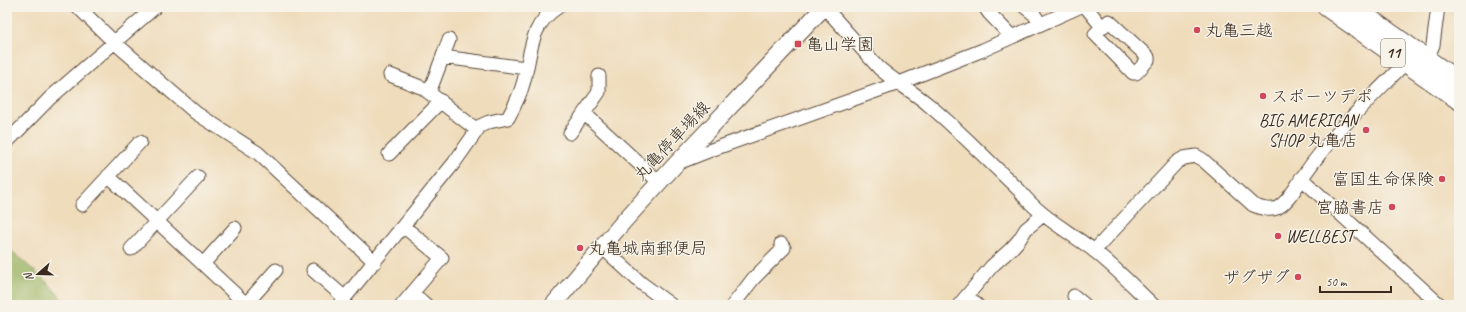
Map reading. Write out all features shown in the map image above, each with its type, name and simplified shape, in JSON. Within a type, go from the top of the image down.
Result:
[{"type":"highway","name":"11","points":[[1328,7],[1459,100]]},
{"type":"highway","name":"11","points":[[1353,7],[1459,82]]},
{"type":"main road","name":"丸亀停車場線","points":[[553,305],[659,182],[822,7]]},
{"type":"street","points":[[78,7],[114,42],[196,114],[258,153],[375,262]]},
{"type":"street","points":[[7,142],[50,98],[155,7]]},
{"type":"street","points":[[313,270],[342,302],[454,163],[480,126],[489,122],[508,118],[514,109],[524,83],[526,68],[535,32],[549,13],[558,7]]},
{"type":"street","points":[[822,7],[828,11],[879,68],[932,108],[1019,190],[1029,203],[1043,215],[1094,251],[1153,305]]},
{"type":"street","points":[[985,7],[1012,37]]},
{"type":"street","points":[[1025,7],[1034,14],[1040,24]]},
{"type":"street","points":[[676,164],[711,150],[899,83],[983,50],[1079,7]]},
{"type":"street","points":[[1086,7],[1102,27]]},
{"type":"street","points":[[1428,59],[1433,45],[1438,7]]},
{"type":"street","points":[[430,93],[449,40]]},
{"type":"street","points":[[443,57],[526,68]]},
{"type":"street","points":[[1094,251],[1177,162],[1184,158],[1196,156],[1203,160],[1253,205],[1269,209],[1277,208],[1286,201],[1311,164],[1340,131],[1406,62]]},
{"type":"street","points":[[390,75],[423,88],[477,130]]},
{"type":"street","points":[[570,133],[599,92],[599,76]]},
{"type":"street","points":[[389,154],[440,101]]},
{"type":"street","points":[[584,113],[659,182]]},
{"type":"street","points":[[82,204],[140,142]]},
{"type":"street","points":[[108,176],[246,304],[276,270]]},
{"type":"street","points":[[131,249],[198,177]]},
{"type":"street","points":[[1302,178],[1440,305]]},
{"type":"street","points":[[977,305],[963,301],[992,266],[1020,240],[1026,229],[1043,215]]},
{"type":"street","points":[[402,305],[442,258],[403,226]]},
{"type":"street","points":[[203,264],[235,228]]},
{"type":"street","points":[[733,305],[753,279],[784,248],[781,244]]},
{"type":"street","points":[[602,247],[641,283],[671,305]]},
{"type":"street","points":[[412,293],[426,305]]},
{"type":"street","points":[[1074,296],[1085,305]]},
{"type":"green space","points":[[7,247],[47,282],[67,305],[11,305],[7,301]]},
{"type":"place","name":"丸亀三越","points":[[1197,30]]},
{"type":"place","name":"亀山学園","points":[[798,44]]},
{"type":"place","name":"スポーツデポ","points":[[1263,96]]},
{"type":"place","name":"BIG AMERICAN SHOP 丸亀店","points":[[1366,130]]},
{"type":"place","name":"富国生命保険","points":[[1442,179]]},
{"type":"place","name":"宮脇書店","points":[[1392,207]]},
{"type":"place","name":"WELLBEST","points":[[1278,236]]},
{"type":"place","name":"丸亀城南郵便局","points":[[580,248]]},
{"type":"place","name":"ザグザグ","points":[[1298,277]]}]
